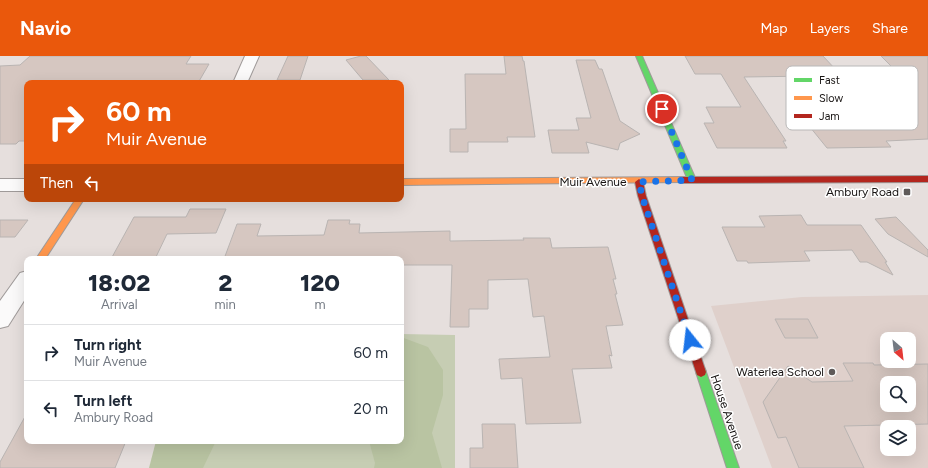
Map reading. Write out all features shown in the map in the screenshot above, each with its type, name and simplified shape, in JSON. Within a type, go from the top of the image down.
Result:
[{"type":"street","points":[[241,80],[252,56]]},
{"type":"street","points":[[639,56],[692,180]]},
{"type":"street","name":"Muir Avenue","points":[[404,182],[639,182],[692,180],[928,179]]},
{"type":"street","name":"House Avenue","points":[[639,182],[642,196],[733,468]]},
{"type":"street","points":[[0,185],[24,185]]},
{"type":"street","points":[[42,256],[78,202]]},
{"type":"street","points":[[0,319],[24,283]]},
{"type":"shaded area","name":"Waterlea School","points":[[928,295],[928,468],[772,468],[711,306],[802,297]]},
{"type":"green space","points":[[404,334],[455,335],[455,468],[159,468],[167,444],[404,444]]},
{"type":"green space","points":[[404,338],[428,347],[443,370],[443,395],[432,433],[442,468],[374,468],[375,463],[370,444],[404,444]]},
{"type":"green space","points":[[155,444],[215,444],[203,468],[149,468]]},
{"type":"building","points":[[30,56],[191,56],[186,64],[209,64],[200,80],[24,80],[24,141],[19,141],[16,144],[0,144],[0,66],[20,65]]},
{"type":"building","points":[[288,56],[308,56],[300,80],[277,80]]},
{"type":"building","points":[[366,56],[389,80],[363,80],[346,60]]},
{"type":"building","points":[[504,56],[522,56],[524,61],[535,137],[507,137],[508,142],[468,142],[468,152],[450,152],[450,129],[466,129],[465,74],[506,74]]},
{"type":"building","points":[[685,56],[823,56],[832,66],[786,66],[786,76],[744,77],[786,141],[783,141],[787,148],[717,148],[704,123],[714,123],[706,107],[741,107],[721,74],[695,74]]},
{"type":"building","points":[[881,56],[928,56],[928,139],[886,141],[891,147],[827,148],[812,130],[918,130],[918,66],[891,66]]},
{"type":"building","points":[[576,60],[595,60],[599,69],[602,69],[620,121],[640,134],[620,143],[618,150],[586,142],[589,153],[552,153],[548,130],[579,130],[576,118],[591,118]]},
{"type":"building","points":[[190,209],[226,209],[216,233],[167,234],[156,256],[113,256],[134,217],[186,217]]},
{"type":"building","points":[[801,215],[807,225],[861,225],[887,262],[885,262],[893,275],[867,262],[860,262],[852,250],[804,251],[810,261],[748,263],[747,261],[737,261],[722,227],[765,227],[759,216]]},
{"type":"building","points":[[896,217],[928,250],[928,257],[888,234],[875,219]]},
{"type":"building","points":[[0,220],[28,220],[15,237],[0,237]]},
{"type":"building","points":[[328,220],[350,220],[349,224],[360,224],[359,233],[450,231],[450,241],[524,240],[523,238],[550,238],[552,248],[608,247],[616,279],[613,279],[617,294],[615,294],[623,325],[606,326],[612,356],[609,355],[612,368],[572,369],[581,423],[526,424],[522,378],[501,379],[499,359],[550,357],[544,316],[533,317],[528,279],[488,280],[488,309],[469,309],[469,327],[450,327],[452,265],[404,265],[404,256],[225,256],[237,224],[261,224],[257,236],[324,235]]},
{"type":"building","points":[[775,319],[808,319],[818,338],[785,338]]},
{"type":"building","points":[[843,363],[873,363],[874,365],[880,365],[880,368],[916,368],[916,364],[928,364],[928,424],[916,424],[916,420],[880,420],[880,425],[844,426],[864,468],[799,468],[786,437],[778,438],[763,402],[788,366],[812,382],[853,381]]},
{"type":"building","points":[[24,418],[24,444],[125,444],[115,468],[0,468],[0,462]]},
{"type":"building","points":[[482,424],[515,424],[518,468],[470,468],[470,448],[483,448]]},
{"type":"traffic: fast","points":[[639,56],[692,180]]},
{"type":"traffic: fast","points":[[701,372],[733,468]]},
{"type":"traffic: slow","points":[[404,182],[683,180]]},
{"type":"traffic: slow","points":[[42,256],[78,202]]},
{"type":"traffic: jam","points":[[683,180],[928,179]]},
{"type":"traffic: jam","points":[[639,182],[642,196],[701,372]]},
{"type":"place","name":"Ambury Road","points":[[907,192]]},
{"type":"place","name":"Waterlea School","points":[[832,372]]},
{"type":"route","points":[[662,109],[692,180],[639,182],[642,196],[684,317],[690,340]]}]
